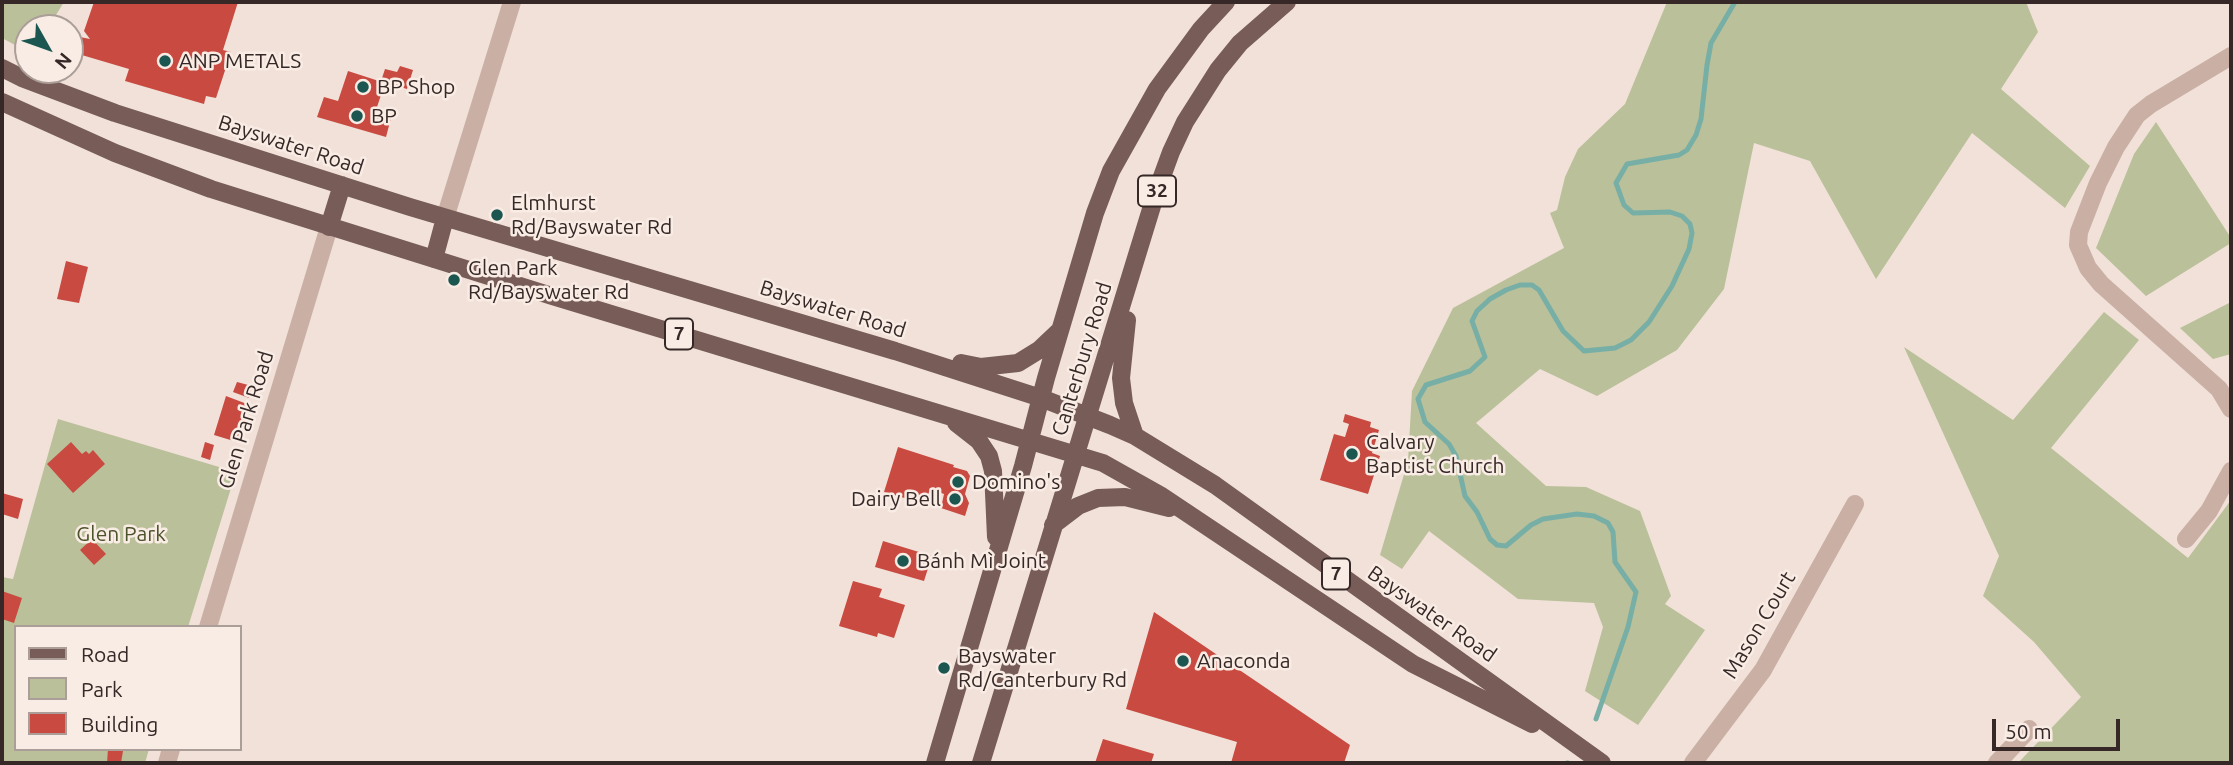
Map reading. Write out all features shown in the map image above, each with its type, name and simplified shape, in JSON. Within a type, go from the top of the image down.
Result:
[{"type":"main road","name":"Canterbury Road","points":[[934,763],[1031,439],[1060,330],[1095,213],[1111,171],[1157,89],[1201,30],[1226,2]]},
{"type":"main road","name":"Canterbury Road","points":[[981,763],[1156,193],[1185,122],[1218,70],[1240,43],[1287,2]]},
{"type":"main road","name":"Bayswater Road","points":[[2,68],[116,113],[446,218],[895,351],[1088,415],[1135,436],[1215,485],[1602,763]]},
{"type":"main road","name":"Bayswater Road","points":[[2,102],[127,158],[211,189],[1103,463],[1192,516],[1413,664],[1576,746]]},
{"type":"main road","points":[[329,227],[342,185]]},
{"type":"main road","points":[[434,259],[446,218]]},
{"type":"main road","points":[[1135,265],[1121,378],[1124,403],[1135,436]]},
{"type":"main road","points":[[895,351],[981,367],[1005,366],[1031,356],[1060,330]]},
{"type":"main road","points":[[942,414],[971,434],[989,456],[995,495],[997,555]]},
{"type":"main road","points":[[1053,525],[1087,501],[1109,497],[1155,503],[1192,516]]},
{"type":"main road","points":[[1413,664],[1442,648]]},
{"type":"main road","points":[[1430,674],[1442,648]]},
{"type":"street","points":[[446,218],[512,2]]},
{"type":"street","points":[[2231,56],[2151,104],[2137,116],[2116,147],[2098,183],[2079,232],[2078,245],[2082,257],[2101,284],[2219,389],[2231,409]]},
{"type":"street","name":"Glen Park Road","points":[[209,625],[329,227]]},
{"type":"street","points":[[2186,539],[2208,511],[2231,471]]},
{"type":"street","name":"Mason Court","points":[[1693,763],[1763,670],[1855,504]]},
{"type":"street","points":[[1997,763],[2029,729]]},
{"type":"green space","points":[[2,2],[64,2],[57,14],[14,14],[14,44],[2,38]]},
{"type":"green space","points":[[1667,2],[2026,2],[2038,32],[2001,89],[2090,166],[2065,208],[1972,133],[1876,279],[1810,161],[1754,143],[1724,289],[1677,350],[1597,396],[1540,369],[1476,423],[1546,486],[1586,487],[1640,511],[1671,596],[1665,604],[1705,630],[1638,725],[1585,691],[1603,627],[1594,603],[1518,599],[1429,531],[1402,569],[1380,555],[1408,461],[1412,391],[1453,308],[1564,248],[1550,213],[1557,210],[1565,177],[1578,149],[1625,104]]},
{"type":"green space","points":[[2156,122],[2231,238],[2231,243],[2146,296],[2096,248],[2134,154]]},
{"type":"green space","points":[[2231,302],[2231,354],[2213,359],[2180,328]]},
{"type":"green space","points":[[2104,312],[2139,340],[2051,448],[2188,558],[2231,500],[2231,763],[2018,763],[2081,697],[2034,642],[1983,596],[1999,556],[1904,347],[2013,420]]},
{"type":"green space","name":"Glen Park","points":[[58,419],[236,472],[189,625],[14,625],[14,751],[148,751],[145,763],[2,763],[2,577],[13,579]]},
{"type":"building","name":"ANP METALS","points":[[94,2],[238,2],[223,50],[231,52],[216,98],[206,96],[204,104],[125,81],[129,69],[84,56],[84,38],[90,39],[84,31]]},
{"type":"building","points":[[400,66],[413,70],[407,89],[381,81],[385,69],[397,72]]},
{"type":"building","points":[[348,71],[385,83],[375,113],[391,118],[386,137],[317,117],[324,97],[338,101]]},
{"type":"building","points":[[66,261],[88,267],[79,303],[57,299]]},
{"type":"building","points":[[237,382],[252,386],[249,398],[233,392]]},
{"type":"building","points":[[226,396],[247,404],[237,442],[214,435]]},
{"type":"building","name":"Calvary Baptist Church","points":[[1345,414],[1371,422],[1370,427],[1379,430],[1372,453],[1380,456],[1368,494],[1320,480],[1334,434],[1345,437],[1349,424],[1343,422]]},
{"type":"building","points":[[71,442],[82,454],[86,451],[89,454],[93,450],[105,464],[73,493],[47,464]]},
{"type":"building","points":[[205,442],[214,445],[210,460],[201,457]]},
{"type":"building","points":[[898,447],[967,471],[970,476],[965,494],[969,503],[965,516],[941,508],[944,494],[930,489],[925,504],[884,492]]},
{"type":"building","points":[[2,493],[23,499],[18,519],[2,514]]},
{"type":"building","points":[[92,539],[106,554],[94,565],[80,550]]},
{"type":"building","name":"Bánh Mì Joint","points":[[883,541],[932,556],[924,581],[875,567]]},
{"type":"building","points":[[853,581],[882,589],[879,597],[905,605],[894,638],[878,633],[877,637],[839,626]]},
{"type":"building","points":[[2,591],[22,598],[14,623],[2,619]]},
{"type":"building","name":"Anaconda","points":[[1154,612],[1350,745],[1344,763],[1231,763],[1237,742],[1126,709]]},
{"type":"building","points":[[1103,739],[1154,754],[1151,763],[1095,763]]},
{"type":"building","points":[[108,751],[123,751],[121,763],[107,763]]},
{"type":"waterway","points":[[1596,719],[1628,627],[1636,592],[1615,562],[1613,532],[1608,523],[1594,516],[1577,514],[1543,519],[1531,525],[1506,546],[1497,545],[1490,539],[1477,512],[1465,496],[1456,456],[1449,444],[1425,422],[1418,399],[1426,385],[1470,371],[1485,357],[1472,321],[1477,311],[1490,299],[1520,285],[1532,285],[1539,290],[1563,331],[1584,351],[1615,348],[1631,340],[1649,322],[1672,286],[1689,249],[1692,233],[1690,224],[1682,216],[1670,212],[1633,213],[1624,205],[1616,183],[1627,164],[1679,155],[1687,150],[1701,119],[1711,43],[1735,2]]},
{"type":"place","name":"ANP METALS","points":[[165,61]]},
{"type":"place","name":"BP Shop","points":[[363,87]]},
{"type":"place","name":"BP","points":[[357,116]]},
{"type":"place","name":"Elmhurst Rd/Bayswater Rd","points":[[497,215]]},
{"type":"place","name":"Glen Park Rd/Bayswater Rd","points":[[454,280]]},
{"type":"place","name":"Calvary Baptist Church","points":[[1352,454]]},
{"type":"place","name":"Domino's","points":[[958,482]]},
{"type":"place","name":"Dairy Bell","points":[[955,499]]},
{"type":"place","name":"Bánh Mì Joint","points":[[903,561]]},
{"type":"place","name":"Anaconda","points":[[1183,661]]},
{"type":"place","name":"Bayswater Rd/Canterbury Rd","points":[[944,668]]}]
